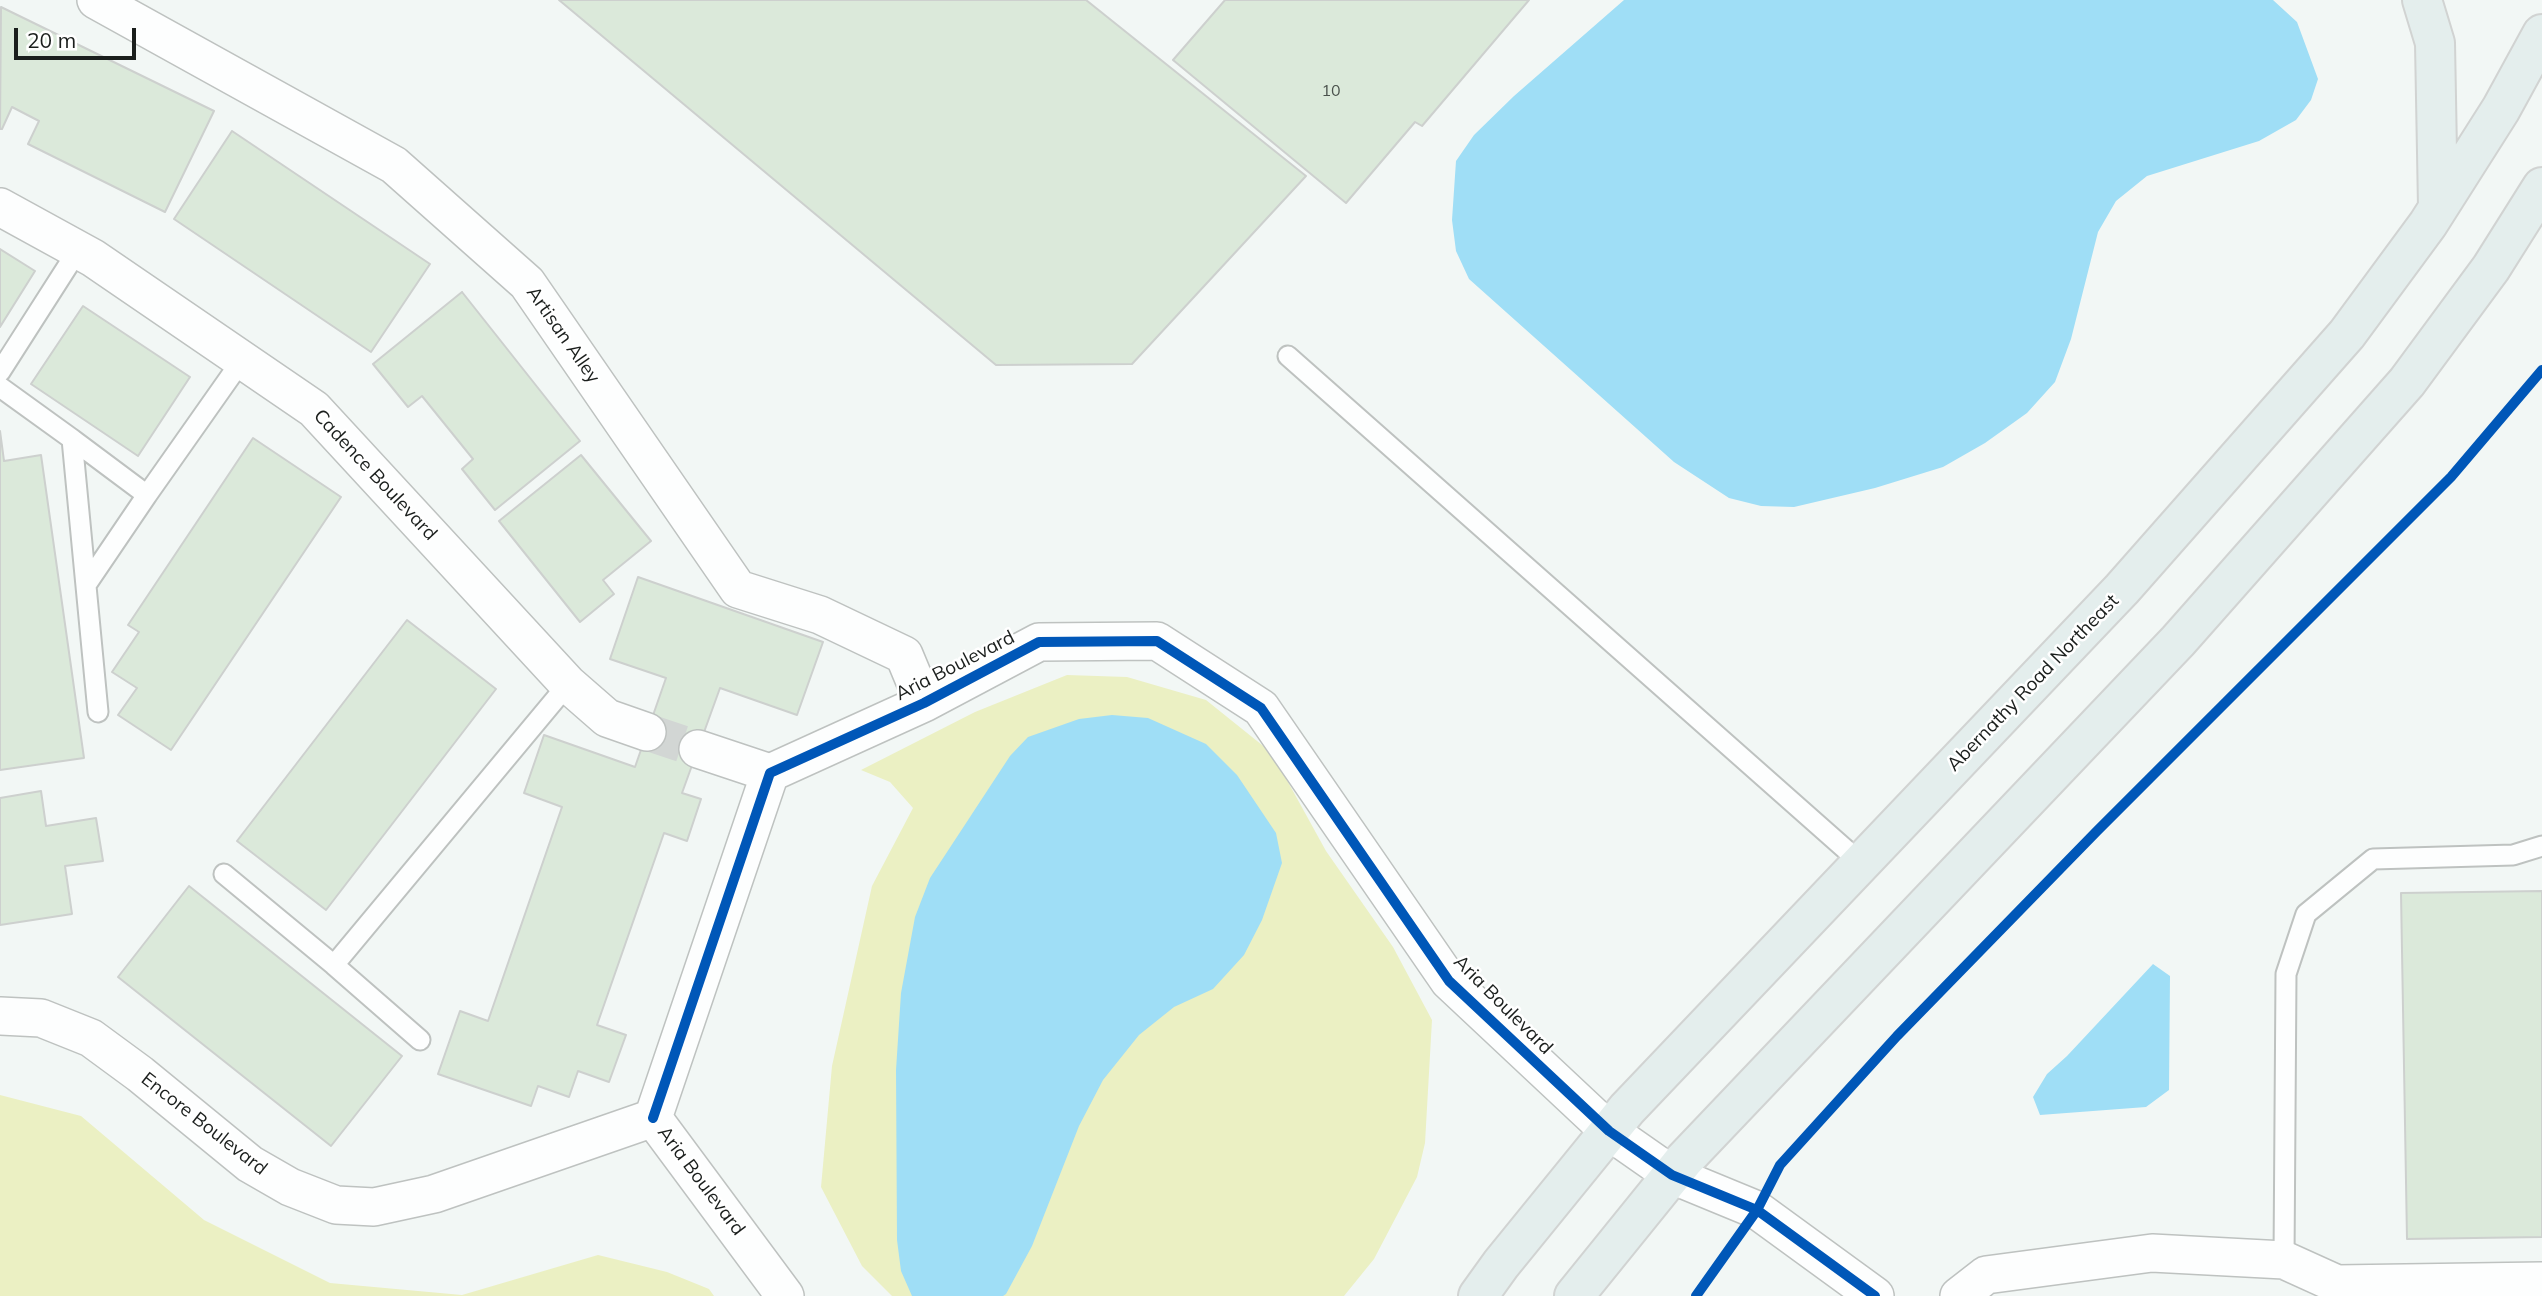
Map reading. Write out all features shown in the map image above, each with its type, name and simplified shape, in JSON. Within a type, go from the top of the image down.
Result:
[{"type":"main road","points":[[2422,0],[2435,43],[2438,207]]},
{"type":"main road","name":"Abernathy Road Northeast","points":[[1478,1296],[1627,1109],[2140,569],[2347,334],[2438,207],[2501,109],[2542,34]]},
{"type":"main road","points":[[1574,1296],[1672,1175],[2178,641],[2297,507],[2406,382],[2491,268],[2542,187]]},
{"type":"street","name":"Artisan Alley","points":[[96,0],[394,165],[527,283],[738,589],[820,615],[904,655],[924,703]]},
{"type":"street","name":"Cadence Boulevard","points":[[0,207],[78,250],[314,408],[568,684],[607,718],[647,732]]},
{"type":"street","name":"Aria Boulevard","points":[[785,1296],[653,1118],[770,773],[924,703],[1039,642],[1157,641],[1261,708],[1449,981],[1609,1131],[1672,1175],[1757,1210],[1875,1296]]},
{"type":"street","points":[[698,749],[770,773]]},
{"type":"street","name":"Encore Boulevard","points":[[0,1016],[41,1018],[91,1038],[140,1074],[250,1164],[290,1188],[336,1205],[374,1207],[433,1194],[653,1118]]},
{"type":"street","points":[[1959,1296],[1986,1275],[2152,1253],[2284,1261],[2337,1284],[2542,1281]]},
{"type":"lane","points":[[0,372],[78,250]]},
{"type":"lane","points":[[1288,356],[1861,863]]},
{"type":"lane","points":[[86,585],[242,360]]},
{"type":"lane","points":[[0,387],[147,495]]},
{"type":"lane","points":[[72,439],[98,712]]},
{"type":"lane","points":[[334,965],[568,684]]},
{"type":"lane","points":[[2284,1261],[2286,974],[2306,914],[2373,859],[2513,856],[2542,846]]},
{"type":"lane","points":[[224,874],[420,1040]]},
{"type":"green space","points":[[1067,675],[1127,677],[1206,700],[1272,753],[1326,851],[1393,947],[1432,1020],[1425,1143],[1417,1177],[1374,1259],[1344,1296],[892,1296],[862,1266],[821,1187],[832,1066],[872,886],[913,808],[890,782],[861,770],[975,712]]},
{"type":"green space","points":[[0,1095],[81,1116],[204,1220],[330,1283],[462,1295],[598,1255],[667,1272],[709,1289],[714,1296],[0,1296]]},
{"type":"water","points":[[1624,0],[2273,0],[2297,22],[2318,79],[2311,100],[2296,120],[2259,141],[2147,176],[2116,201],[2098,232],[2071,339],[2055,382],[2027,413],[1985,443],[1943,467],[1875,488],[1794,507],[1761,506],[1729,498],[1674,462],[1469,279],[1456,251],[1452,220],[1456,161],[1474,135],[1514,96]]},
{"type":"water","points":[[1112,715],[1148,718],[1206,744],[1237,775],[1276,833],[1282,863],[1262,920],[1244,955],[1213,989],[1174,1007],[1139,1035],[1103,1080],[1079,1126],[1032,1246],[1006,1294],[912,1296],[901,1271],[897,1240],[896,1070],[901,993],[915,917],[930,878],[1010,756],[1028,737],[1079,719]]},
{"type":"water","points":[[2153,964],[2170,976],[2169,1090],[2146,1107],[2040,1115],[2033,1097],[2047,1074]]},
{"type":"building","points":[[559,0],[1086,0],[1306,176],[1132,364],[996,365]]},
{"type":"building","points":[[1225,0],[1529,0],[1422,126],[1415,122],[1346,203],[1173,60]]},
{"type":"building","points":[[1,7],[214,111],[165,212],[28,144],[39,121],[12,107],[0,129]]},
{"type":"building","points":[[232,131],[430,264],[371,352],[174,219]]},
{"type":"building","points":[[0,249],[35,271],[0,327]]},
{"type":"building","points":[[462,292],[580,441],[495,510],[462,469],[473,459],[422,396],[408,407],[373,364]]},
{"type":"building","points":[[83,306],[190,377],[138,456],[31,384]]},
{"type":"building","points":[[0,431],[4,461],[41,455],[84,758],[0,770]]},
{"type":"building","points":[[253,438],[341,497],[171,750],[118,715],[137,688],[112,672],[139,632],[128,625]]},
{"type":"building","points":[[581,455],[651,541],[603,580],[614,594],[580,622],[499,521]]},
{"type":"building","points":[[638,577],[823,642],[797,715],[720,688],[682,793],[701,799],[687,841],[664,833],[597,1025],[626,1035],[609,1082],[578,1071],[569,1097],[538,1086],[531,1106],[438,1074],[460,1011],[488,1021],[562,807],[524,793],[544,735],[635,767],[666,678],[610,659]]},
{"type":"building","points":[[407,620],[496,689],[326,910],[237,841]]},
{"type":"building","points":[[41,791],[46,826],[96,818],[103,861],[65,866],[72,914],[0,925],[0,798]]},
{"type":"building","points":[[189,886],[402,1056],[331,1146],[118,977]]},
{"type":"building","points":[[2542,891],[2542,1237],[2407,1239],[2401,893]]},
{"type":"tunnel","points":[[647,732],[698,749]]},
{"type":"cycle path","points":[[1696,1296],[1757,1210],[1780,1165],[1897,1036],[2097,831],[2451,477],[2542,370]]},
{"type":"cycle path","points":[[653,1118],[770,773],[924,703],[1039,642],[1157,641],[1261,708],[1449,981],[1609,1131],[1672,1175],[1757,1210],[1875,1296]]}]
